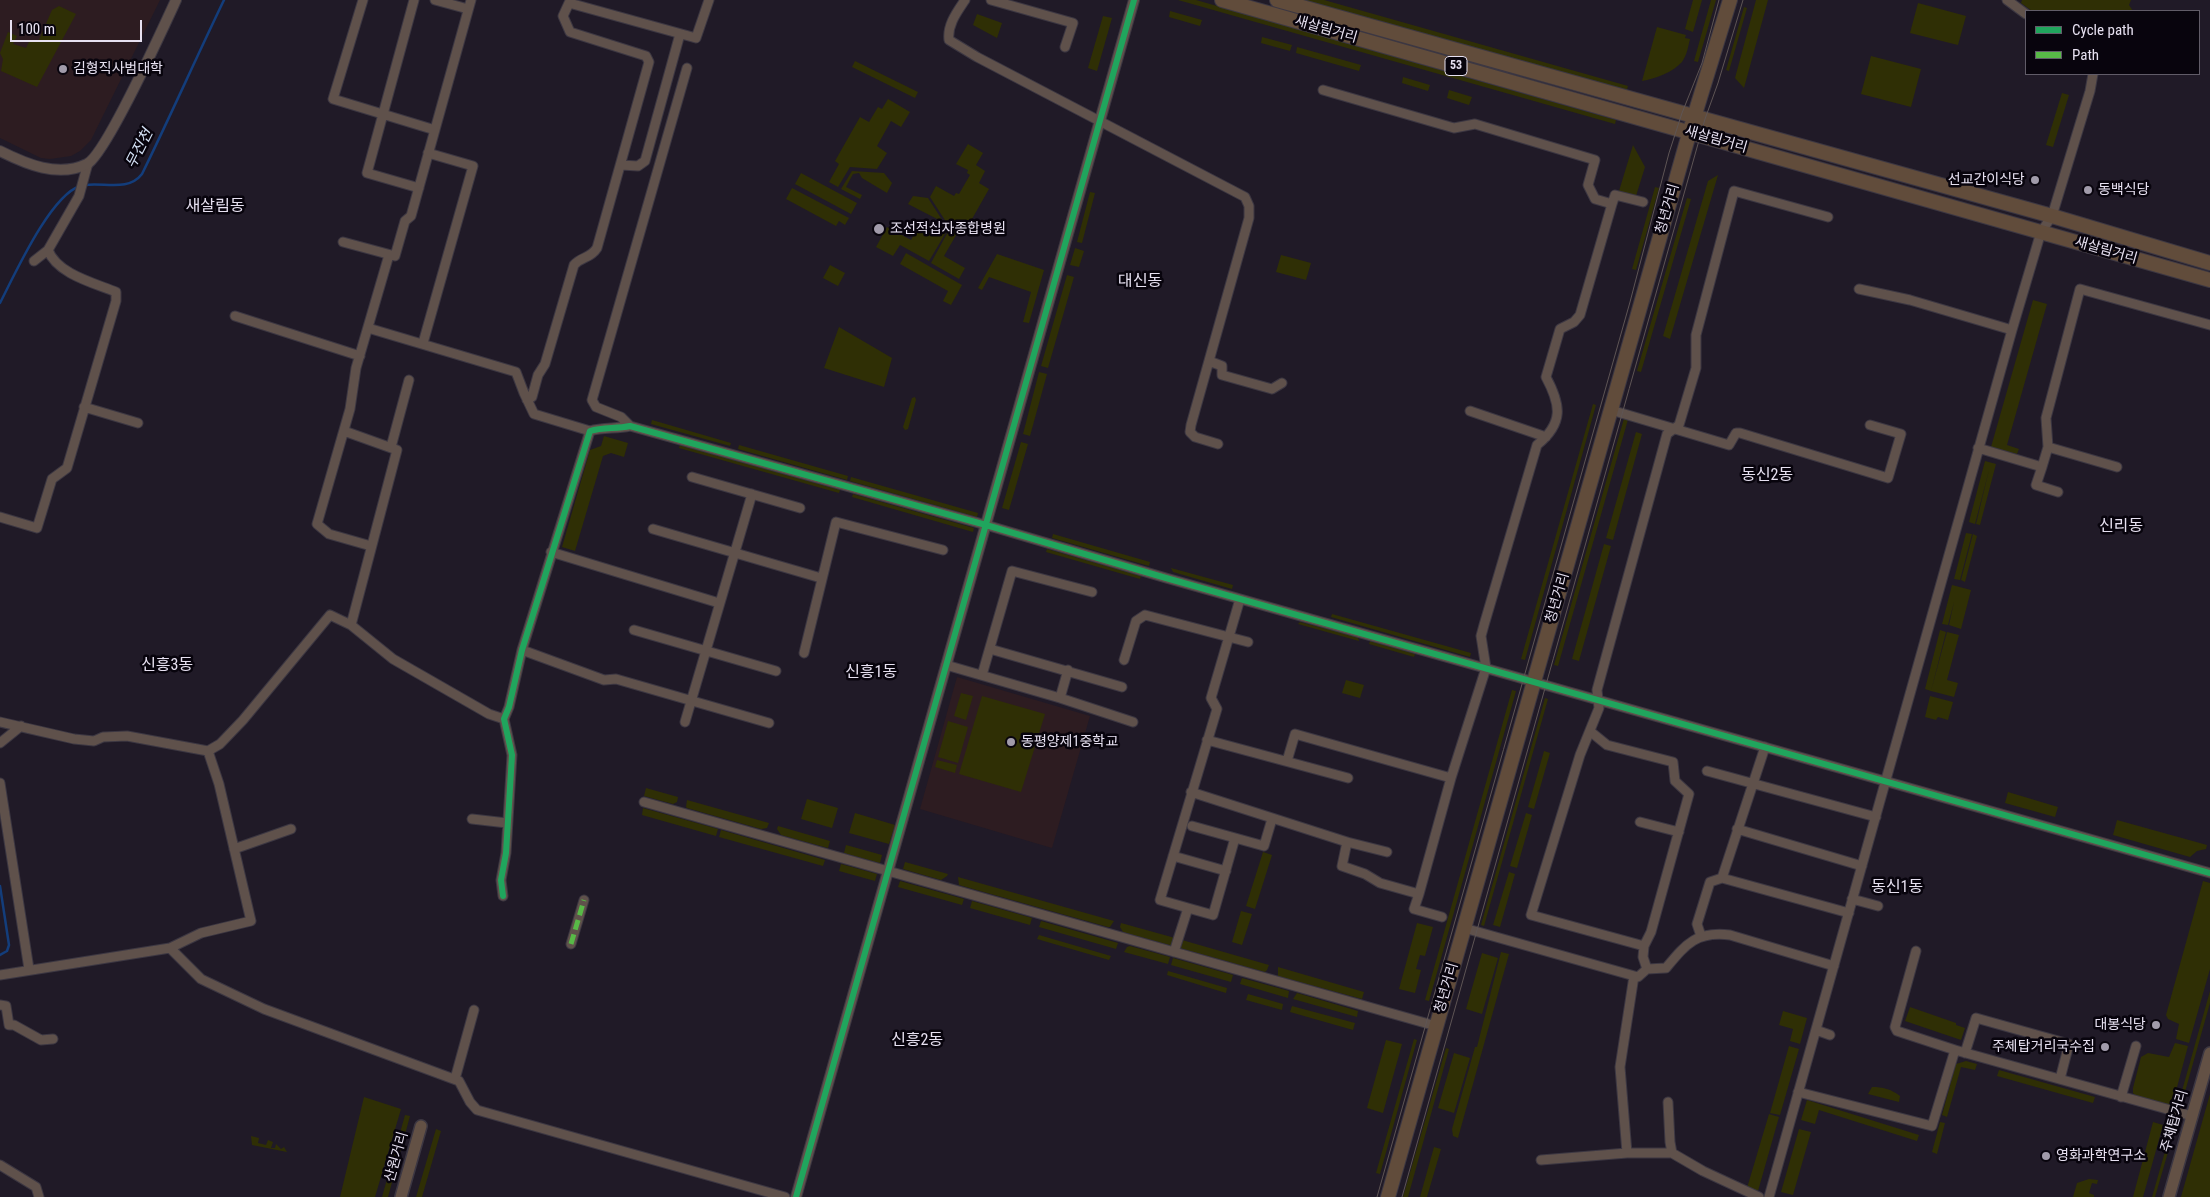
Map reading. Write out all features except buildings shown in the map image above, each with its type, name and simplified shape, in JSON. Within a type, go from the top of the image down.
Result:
[{"type":"main road","name":"새살림거리","points":[[1222,0],[2210,280]]},
{"type":"main road","name":"새살림거리","points":[[1277,0],[2052,216],[2210,263]]},
{"type":"main road","name":"청년거리","points":[[1388,1197],[1694,116],[1730,0]]},
{"type":"main road","name":"주체탑거리","points":[[2169,1197],[2210,1052]]},
{"type":"main road","name":"산원거리","points":[[401,1197],[421,1126]]},
{"type":"street","points":[[0,151],[40,168],[58,170],[88,163],[99,153],[136,83],[176,0]]},
{"type":"street","points":[[362,0],[333,99],[435,130]]},
{"type":"street","points":[[414,0],[367,173],[419,188]]},
{"type":"street","points":[[343,242],[395,256],[405,221],[411,216],[470,4],[435,0]]},
{"type":"street","points":[[527,400],[532,397],[538,375],[545,364],[574,265],[578,260],[592,256],[596,248],[649,62],[646,56],[570,32],[563,16],[568,3],[696,38],[708,0]]},
{"type":"street","points":[[966,0],[954,17],[948,33],[949,40],[977,57],[1203,174],[1245,198],[1249,206],[1249,218],[1190,432],[1195,437],[1218,444]]},
{"type":"street","points":[[991,0],[1073,23],[1066,47]]},
{"type":"street","points":[[796,1197],[1064,242],[1134,0]]},
{"type":"street","points":[[2007,0],[2025,13]]},
{"type":"street","points":[[621,165],[638,166],[645,161],[680,34]]},
{"type":"street","points":[[687,68],[592,400],[596,407],[621,418],[630,426],[986,525],[1240,599],[2210,873]]},
{"type":"street","points":[[1771,1196],[1798,1092],[1978,448],[2041,232],[2052,216],[2090,91],[2093,75]]},
{"type":"street","points":[[1323,90],[1454,128],[1475,124],[1595,160],[1588,185],[1595,199],[1612,204]]},
{"type":"street","points":[[422,343],[473,166],[428,153]]},
{"type":"street","points":[[34,261],[48,250],[79,196],[86,177],[88,163]]},
{"type":"street","points":[[1644,946],[1531,914],[1580,755],[1591,732],[1599,708],[1597,690],[1667,434],[1679,425],[1696,368],[1696,335],[1734,191],[1828,217]]},
{"type":"street","points":[[1442,917],[1414,909],[1451,778],[1486,668],[1481,636],[1484,625],[1537,445],[1553,428],[1558,408],[1557,397],[1546,377],[1560,329],[1574,322],[1580,315],[1615,194],[1643,202]]},
{"type":"street","points":[[0,517],[37,528],[52,479],[66,468],[116,301],[116,292],[71,273],[52,260],[48,250]]},
{"type":"street","points":[[370,546],[329,534],[317,524],[344,432],[360,356],[389,255]]},
{"type":"street","points":[[1859,289],[1910,300],[2012,330]]},
{"type":"street","points":[[2058,492],[2036,485],[2048,447],[2046,418],[2080,289],[2210,325]]},
{"type":"street","points":[[235,316],[360,356]]},
{"type":"street","points":[[368,328],[516,372],[534,414],[590,431],[598,428],[619,429],[630,426]]},
{"type":"street","points":[[1210,361],[1222,366],[1222,374],[1272,389],[1282,383]]},
{"type":"street","points":[[391,447],[409,380]]},
{"type":"street","points":[[84,407],[138,423]]},
{"type":"street","points":[[1611,410],[1729,445],[1736,433],[1740,433],[1888,478],[1901,434],[1870,425]]},
{"type":"street","points":[[1470,411],[1546,437]]},
{"type":"street","points":[[503,896],[501,880],[506,853],[512,755],[504,719],[551,552],[590,431]]},
{"type":"street","points":[[344,432],[397,450],[370,546],[351,625]]},
{"type":"street","points":[[2048,447],[2117,467]]},
{"type":"street","points":[[1978,448],[2042,467]]},
{"type":"street","points":[[692,476],[800,508]]},
{"type":"street","points":[[685,722],[733,553],[752,494]]},
{"type":"street","points":[[804,653],[836,522],[943,550]]},
{"type":"street","points":[[653,529],[822,578]]},
{"type":"street","points":[[551,552],[719,603]]},
{"type":"street","points":[[982,675],[1012,571],[1092,592]]},
{"type":"street","points":[[1235,838],[1214,915],[1160,900],[1217,709],[1211,698],[1240,599]]},
{"type":"street","points":[[0,722],[74,739],[94,741],[103,737],[127,736],[208,751],[220,744],[243,720],[330,615],[351,625],[393,659],[489,714],[504,719]]},
{"type":"street","points":[[1124,660],[1136,620],[1145,615],[1248,642]]},
{"type":"street","points":[[634,630],[776,671]]},
{"type":"street","points":[[990,649],[1122,687]]},
{"type":"street","points":[[522,650],[604,680],[616,679],[769,723]]},
{"type":"street","points":[[946,666],[1060,698],[1133,722]]},
{"type":"street","points":[[1060,698],[1068,670]]},
{"type":"street","points":[[0,742],[21,726]]},
{"type":"street","points":[[1591,732],[1607,745],[1673,762],[1675,781],[1689,794],[1651,932],[1644,946],[1643,958],[1647,968]]},
{"type":"street","points":[[1287,761],[1295,734],[1451,778]]},
{"type":"street","points":[[1207,740],[1348,778]]},
{"type":"street","points":[[1722,878],[1766,747]]},
{"type":"street","points":[[0,975],[170,948],[201,933],[251,921],[219,784],[208,751]]},
{"type":"street","points":[[1707,771],[1876,817]]},
{"type":"street","points":[[0,783],[29,969]]},
{"type":"street","points":[[1192,792],[1272,819],[1387,852]]},
{"type":"street","points":[[644,802],[1436,1026]]},
{"type":"street","points":[[472,819],[507,824]]},
{"type":"street","points":[[1192,826],[1264,846],[1272,819]]},
{"type":"street","points":[[1640,822],[1679,832]]},
{"type":"street","points":[[234,849],[291,829]]},
{"type":"street","points":[[1737,829],[1862,866]]},
{"type":"street","points":[[1347,842],[1342,866],[1365,874],[1380,883],[1418,894]]},
{"type":"street","points":[[1172,856],[1226,871]]},
{"type":"street","points":[[1701,936],[1697,924],[1710,882],[1722,878],[1849,913]]},
{"type":"street","points":[[1852,899],[1878,906]]},
{"type":"street","points":[[571,944],[584,900]]},
{"type":"street","points":[[1174,952],[1188,908]]},
{"type":"street","points":[[1464,928],[1638,977],[1647,968],[1666,968],[1683,948],[1701,936],[1714,933],[1730,935],[1834,966]]},
{"type":"street","points":[[170,948],[201,978],[264,1009],[459,1081],[465,1089],[470,1102],[477,1110],[785,1197]]},
{"type":"street","points":[[1916,951],[1896,1027],[1897,1031],[1955,1050],[2192,1116]]},
{"type":"street","points":[[1628,1153],[1620,1067],[1634,976]]},
{"type":"street","points":[[0,1005],[6,1006],[9,1025],[14,1025],[41,1040],[53,1039]]},
{"type":"street","points":[[455,1079],[474,1010]]},
{"type":"street","points":[[1966,1053],[1976,1018],[2069,1044],[2060,1080]]},
{"type":"street","points":[[1816,1030],[1830,1035]]},
{"type":"street","points":[[2121,1097],[2136,1046]]},
{"type":"street","points":[[1798,1092],[1932,1126],[1955,1050]]},
{"type":"street","points":[[1668,1102],[1672,1153]]},
{"type":"street","points":[[1541,1160],[1628,1153],[1672,1153],[1703,1171],[1759,1197]]},
{"type":"street","points":[[0,1166],[36,1186],[39,1197]]},
{"type":"shaded area","name":"김형직사범대학","points":[[0,0],[160,0],[91,140],[80,151],[71,156],[50,159],[41,158],[0,138]]},
{"type":"shaded area","points":[[1178,0],[1196,0],[1616,120],[1615,124]]},
{"type":"shaded area","points":[[1298,0],[1324,0],[1628,86],[1626,93]]},
{"type":"shaded area","points":[[1693,0],[1702,0],[1693,32],[1685,29]]},
{"type":"shaded area","points":[[1711,0],[1716,0],[1698,62],[1694,61]]},
{"type":"shaded area","points":[[1756,0],[1768,0],[1744,88],[1735,78]]},
{"type":"shaded area","points":[[2022,0],[2131,0],[2129,5],[2132,10],[2031,10],[2021,3]]},
{"type":"shaded area","points":[[1918,3],[1966,16],[1958,45],[1910,33]]},
{"type":"shaded area","points":[[59,6],[76,14],[37,87],[1,71],[3,59],[0,53],[8,32],[17,36],[13,44],[26,48],[30,40],[38,42],[52,10]]},
{"type":"shaded area","points":[[1744,7],[1747,8],[1729,71],[1726,70]]},
{"type":"shaded area","points":[[1170,11],[1202,20],[1200,26],[1169,17]]},
{"type":"shaded area","points":[[977,14],[1002,23],[997,38],[973,25]]},
{"type":"shaded area","points":[[1103,16],[1112,18],[1097,71],[1088,68]]},
{"type":"shaded area","points":[[1657,27],[1686,35],[1685,38],[1690,39],[1687,51],[1682,62],[1674,69],[1658,77],[1642,81]]},
{"type":"shaded area","points":[[1262,37],[1292,45],[1290,51],[1261,43]]},
{"type":"shaded area","points":[[1297,47],[1361,65],[1359,71],[1296,53]]},
{"type":"shaded area","points":[[1871,56],[1921,69],[1911,107],[1861,94]]},
{"type":"shaded area","points":[[855,61],[918,92],[915,98],[852,67]]},
{"type":"shaded area","points":[[1403,77],[1430,85],[1428,91],[1402,83]]},
{"type":"shaded area","points":[[1449,90],[1472,97],[1469,105],[1447,98]]},
{"type":"shaded area","points":[[2062,93],[2069,95],[2053,147],[2046,145]]},
{"type":"shaded area","points":[[888,99],[910,112],[901,127],[891,121],[877,146],[887,153],[877,169],[850,167],[838,187],[829,182],[839,164],[835,161],[860,117],[869,122],[878,107],[882,109]]},
{"type":"shaded area","points":[[968,144],[983,153],[976,165],[985,171],[979,183],[989,189],[964,233],[959,230],[944,256],[965,268],[959,279],[931,263],[950,228],[930,197],[936,186],[954,196],[956,193],[959,194],[970,175],[967,173],[968,170],[956,164]]},
{"type":"shaded area","points":[[1633,145],[1645,167],[1636,196],[1619,191]]},
{"type":"shaded area","points":[[852,171],[884,173],[892,183],[887,193],[862,178],[859,173],[853,174],[846,187],[862,195],[860,199],[841,189]]},
{"type":"shaded area","points":[[801,173],[857,203],[851,214],[795,184]]},
{"type":"shaded area","points":[[1718,175],[1670,339],[1663,336],[1708,181]]},
{"type":"shaded area","points":[[1655,187],[1659,188],[1636,270],[1632,269]]},
{"type":"shaded area","points":[[792,188],[849,218],[845,225],[839,221],[836,226],[786,199]]},
{"type":"shaded area","points":[[1090,192],[1095,193],[1082,243],[1077,242]]},
{"type":"shaded area","points":[[913,196],[928,198],[948,229],[929,261],[900,245],[893,256],[876,247],[887,227],[911,240],[918,227],[935,235],[941,221],[908,204]]},
{"type":"shaded area","points":[[1687,198],[1691,199],[1641,372],[1637,371]]},
{"type":"shaded area","points":[[1075,248],[1084,251],[1079,267],[1070,265]]},
{"type":"shaded area","points":[[906,253],[962,285],[951,305],[943,301],[948,291],[900,264]]},
{"type":"shaded area","points":[[997,254],[1044,270],[1029,323],[1023,322],[1031,292],[989,277],[982,290],[978,288]]},
{"type":"shaded area","points":[[1281,255],[1311,263],[1306,280],[1276,272]]},
{"type":"shaded area","points":[[830,265],[845,273],[838,286],[823,278]]},
{"type":"shaded area","points":[[1067,275],[1074,277],[1048,368],[1041,366]]},
{"type":"shaded area","points":[[2033,300],[2047,304],[2007,445],[2019,449],[2017,454],[1991,447]]},
{"type":"shaded area","points":[[839,327],[892,358],[884,387],[824,368]]},
{"type":"shaded area","points":[[1039,372],[1047,374],[1030,436],[1023,434]]},
{"type":"shaded area","points":[[915,397],[916,400],[908,429],[905,430],[903,427],[912,398]]},
{"type":"shaded area","points":[[1593,404],[1596,405],[1525,660],[1521,659]]},
{"type":"shaded area","points":[[1625,415],[1629,416],[1558,666],[1554,665]]},
{"type":"shaded area","points":[[652,420],[731,443],[730,446],[651,424]]},
{"type":"shaded area","points":[[1636,432],[1642,434],[1613,540],[1606,538]]},
{"type":"shaded area","points":[[604,436],[628,443],[624,457],[611,453],[603,456],[575,551],[562,547],[590,450],[601,446]]},
{"type":"shaded area","points":[[1021,442],[1028,444],[1009,510],[1002,508]]},
{"type":"shaded area","points":[[680,445],[840,490],[839,493],[679,448]]},
{"type":"shaded area","points":[[739,445],[848,476],[847,480],[738,449]]},
{"type":"shaded area","points":[[1985,461],[1996,464],[1980,525],[1976,524],[1989,470],[1975,524],[1969,522]]},
{"type":"shaded area","points":[[851,477],[978,513],[977,517],[850,481]]},
{"type":"shaded area","points":[[853,494],[974,528],[973,532],[852,497]]},
{"type":"shaded area","points":[[1966,533],[1972,534],[1960,580],[1954,579]]},
{"type":"shaded area","points":[[1053,534],[1150,562],[1149,566],[1052,538]]},
{"type":"shaded area","points":[[1973,534],[1977,536],[1965,582],[1961,580]]},
{"type":"shaded area","points":[[1604,544],[1611,546],[1579,661],[1572,659]]},
{"type":"shaded area","points":[[1047,549],[1141,576],[1140,579],[1046,552]]},
{"type":"shaded area","points":[[1171,568],[1233,585],[1232,589],[1173,572]]},
{"type":"shaded area","points":[[1952,585],[1971,590],[1961,629],[1949,625],[1954,602],[1948,625],[1942,624]]},
{"type":"shaded area","points":[[1332,614],[1471,653],[1470,657],[1331,617]]},
{"type":"shaded area","points":[[1300,622],[1358,637],[1359,641],[1298,624]]},
{"type":"shaded area","points":[[1940,630],[1946,632],[1931,691],[1925,689]]},
{"type":"shaded area","points":[[1947,632],[1959,635],[1947,680],[1958,683],[1954,697],[1931,691]]},
{"type":"shaded area","points":[[1370,641],[1415,654],[1414,657],[1369,644]]},
{"type":"shaded area","name":"동평양제1중학교","points":[[957,677],[1090,716],[1052,848],[920,809]]},
{"type":"shaded area","points":[[1346,680],[1364,685],[1360,698],[1342,693]]},
{"type":"shaded area","points":[[1512,690],[1516,691],[1429,1001],[1425,1000]]},
{"type":"shaded area","points":[[961,693],[973,696],[966,720],[954,716]]},
{"type":"shaded area","points":[[982,696],[1045,714],[1021,792],[959,774]]},
{"type":"shaded area","points":[[1930,696],[1953,702],[1948,720],[1938,717],[1936,720],[1925,717]]},
{"type":"shaded area","points":[[1545,698],[1548,699],[1484,926],[1481,925]]},
{"type":"shaded area","points":[[948,721],[968,727],[958,763],[938,757]]},
{"type":"shaded area","points":[[1544,751],[1550,753],[1534,809],[1528,807]]},
{"type":"shaded area","points":[[937,760],[957,765],[955,773],[935,767]]},
{"type":"shaded area","points":[[646,788],[678,797],[677,802],[673,804],[644,796]]},
{"type":"shaded area","points":[[2008,792],[2058,807],[2055,817],[2005,803]]},
{"type":"shaded area","points":[[807,799],[838,808],[832,828],[801,819]]},
{"type":"shaded area","points":[[687,800],[769,823],[767,828],[761,829],[687,808]]},
{"type":"shaded area","points":[[643,808],[718,829],[716,836],[642,815]]},
{"type":"shaded area","points":[[855,813],[895,825],[889,844],[849,833]]},
{"type":"shaded area","points":[[1526,813],[1532,815],[1517,868],[1510,866]]},
{"type":"shaded area","points":[[2117,820],[2207,845],[2206,849],[2197,851],[2190,857],[2113,835]]},
{"type":"shaded area","points":[[778,826],[830,841],[828,848],[781,835],[777,829]]},
{"type":"shaded area","points":[[721,830],[825,860],[823,866],[719,837]]},
{"type":"shaded area","points":[[846,845],[882,855],[880,863],[844,853]]},
{"type":"shaded area","points":[[1263,852],[1272,855],[1255,909],[1246,906]]},
{"type":"shaded area","points":[[905,862],[948,874],[941,880],[903,869]]},
{"type":"shaded area","points":[[841,864],[877,874],[875,881],[839,871]]},
{"type":"shaded area","points":[[1509,872],[1515,874],[1500,927],[1493,925]]},
{"type":"shaded area","points":[[958,877],[1114,921],[1108,927],[959,885]]},
{"type":"shaded area","points":[[900,881],[964,899],[962,905],[898,887]]},
{"type":"shaded area","points":[[2203,881],[2210,883],[2210,969],[2189,1043],[2176,1039],[2179,1024],[2168,1019],[2166,1015]]},
{"type":"shaded area","points":[[972,901],[1032,918],[1030,925],[970,908]]},
{"type":"shaded area","points":[[1241,911],[1252,914],[1242,945],[1232,942]]},
{"type":"shaded area","points":[[1041,921],[1118,943],[1116,949],[1039,927]]},
{"type":"shaded area","points":[[1121,923],[1175,938],[1173,946],[1123,932],[1120,927]]},
{"type":"shaded area","points":[[1417,923],[1433,927],[1425,956],[1420,955],[1416,969],[1421,970],[1415,993],[1399,989]]},
{"type":"shaded area","points":[[1039,935],[1111,956],[1109,960],[1037,939]]},
{"type":"shaded area","points":[[1182,940],[1269,965],[1265,972],[1180,948]]},
{"type":"shaded area","points":[[1130,946],[1170,957],[1168,964],[1124,952]]},
{"type":"shaded area","points":[[1501,952],[1509,954],[1458,1138],[1453,1136],[1452,1129],[1475,1047],[1477,1047]]},
{"type":"shaded area","points":[[1482,953],[1498,958],[1482,1014],[1466,1009]]},
{"type":"shaded area","points":[[1173,958],[1233,975],[1231,982],[1171,965]]},
{"type":"shaded area","points":[[1278,967],[1364,992],[1362,999],[1278,976]]},
{"type":"shaded area","points":[[1168,971],[1227,988],[1226,993],[1167,975]]},
{"type":"shaded area","points":[[1242,978],[1289,991],[1288,998],[1240,984]]},
{"type":"shaded area","points":[[2210,991],[2210,1003],[2181,1106],[2178,1105]]},
{"type":"shaded area","points":[[1297,993],[1358,1011],[1357,1017],[1293,999]]},
{"type":"shaded area","points":[[1248,994],[1283,1004],[1282,1010],[1246,1000]]},
{"type":"shaded area","points":[[1292,1006],[1355,1023],[1353,1030],[1290,1012]]},
{"type":"shaded area","points":[[1910,1007],[1965,1028],[1961,1040],[1905,1021]]},
{"type":"shaded area","points":[[1783,1011],[1807,1018],[1800,1044],[1790,1041],[1793,1029],[1779,1025]]},
{"type":"shaded area","points":[[1414,1039],[1417,1040],[1380,1174],[1376,1173]]},
{"type":"shaded area","points":[[1386,1040],[1402,1044],[1383,1113],[1367,1108]]},
{"type":"shaded area","points":[[2175,1043],[2188,1046],[2172,1106],[2136,1096],[2133,1093],[2133,1088],[2141,1057],[2148,1053],[2169,1057]]},
{"type":"shaded area","points":[[1789,1046],[1799,1049],[1780,1115],[1770,1113]]},
{"type":"shaded area","points":[[1446,1048],[1449,1049],[1408,1197],[1403,1197]]},
{"type":"shaded area","points":[[1454,1053],[1470,1058],[1454,1113],[1438,1108]]},
{"type":"shaded area","points":[[1966,1061],[1977,1064],[1975,1070],[1961,1067],[1947,1117],[1942,1115],[1956,1064]]},
{"type":"shaded area","points":[[1999,1070],[2095,1097],[2093,1103],[1997,1076]]},
{"type":"shaded area","points":[[1872,1087],[1883,1088],[1893,1092],[1900,1096],[1899,1102],[1868,1094]]},
{"type":"shaded area","points":[[2210,1094],[2210,1197],[2181,1197]]},
{"type":"shaded area","points":[[364,1097],[401,1109],[375,1197],[340,1197]]},
{"type":"shaded area","points":[[1807,1100],[1919,1135],[1917,1141],[1819,1110],[1815,1124],[1801,1120]]},
{"type":"shaded area","points":[[1769,1114],[1779,1117],[1758,1191],[1747,1188]]},
{"type":"shaded area","points":[[405,1115],[410,1116],[388,1197],[382,1197]]},
{"type":"shaded area","points":[[1940,1122],[1945,1123],[1937,1154],[1932,1152]]},
{"type":"shaded area","points":[[2153,1122],[2163,1125],[2143,1197],[2133,1197]]},
{"type":"shaded area","points":[[436,1129],[441,1131],[422,1197],[416,1197]]},
{"type":"shaded area","points":[[1799,1129],[1811,1132],[1793,1195],[1781,1192]]},
{"type":"shaded area","points":[[2170,1134],[2173,1135],[2155,1197],[2152,1197]]},
{"type":"shaded area","points":[[251,1136],[259,1138],[258,1143],[266,1145],[268,1140],[273,1142],[271,1148],[275,1148],[276,1144],[281,1149],[284,1147],[287,1152],[252,1145]]},
{"type":"shaded area","points":[[1434,1147],[1441,1149],[1427,1197],[1420,1197]]},
{"type":"shaded area","points":[[2089,1179],[2098,1180],[2097,1184],[2092,1183],[2089,1193],[2094,1195],[2094,1197],[2073,1197],[2077,1183]]},
{"type":"waterway","name":"무진천","points":[[85,185],[123,185],[136,180],[142,174],[224,0]]},
{"type":"waterway","name":"무진천","points":[[0,303],[34,237],[45,220],[57,204],[80,186]]},
{"type":"waterway","name":"무진천","points":[[0,886],[9,945],[7,951],[0,955]]},
{"type":"tram line","points":[[1377,1197],[1630,302],[1669,153],[1682,113],[1702,63],[1719,0]]},
{"type":"tram line","points":[[1402,1197],[1705,119],[1743,0]]},
{"type":"marked path","points":[[571,944],[584,900]]},
{"type":"cycle path","points":[[796,1197],[1134,0]]},
{"type":"cycle path","points":[[503,896],[501,880],[506,853],[512,755],[504,719],[509,707],[522,650],[590,431],[630,426],[986,525],[1166,578],[2210,873]]},
{"type":"place","name":"김형직사범대학","points":[[63,69]]},
{"type":"place","name":"선교간이식당","points":[[2035,180]]},
{"type":"place","name":"동백식당","points":[[2088,190]]},
{"type":"place","name":"조선적십자종합병원","points":[[879,229]]},
{"type":"place","name":"동평양제1중학교","points":[[1011,742]]},
{"type":"place","name":"대봉식당","points":[[2156,1025]]},
{"type":"place","name":"주체탑거리국수집","points":[[2105,1047]]},
{"type":"place","name":"영화과학연구소","points":[[2046,1156]]},
{"type":"district","name":"새살림동","points":[[215,207]]},
{"type":"district","name":"대신동","points":[[1140,282]]},
{"type":"district","name":"동신2동","points":[[1767,476]]},
{"type":"district","name":"신리동","points":[[2121,527]]},
{"type":"district","name":"신흥3동","points":[[167,666]]},
{"type":"district","name":"신흥1동","points":[[871,673]]},
{"type":"district","name":"동신1동","points":[[1897,888]]},
{"type":"district","name":"신흥2동","points":[[917,1041]]}]
